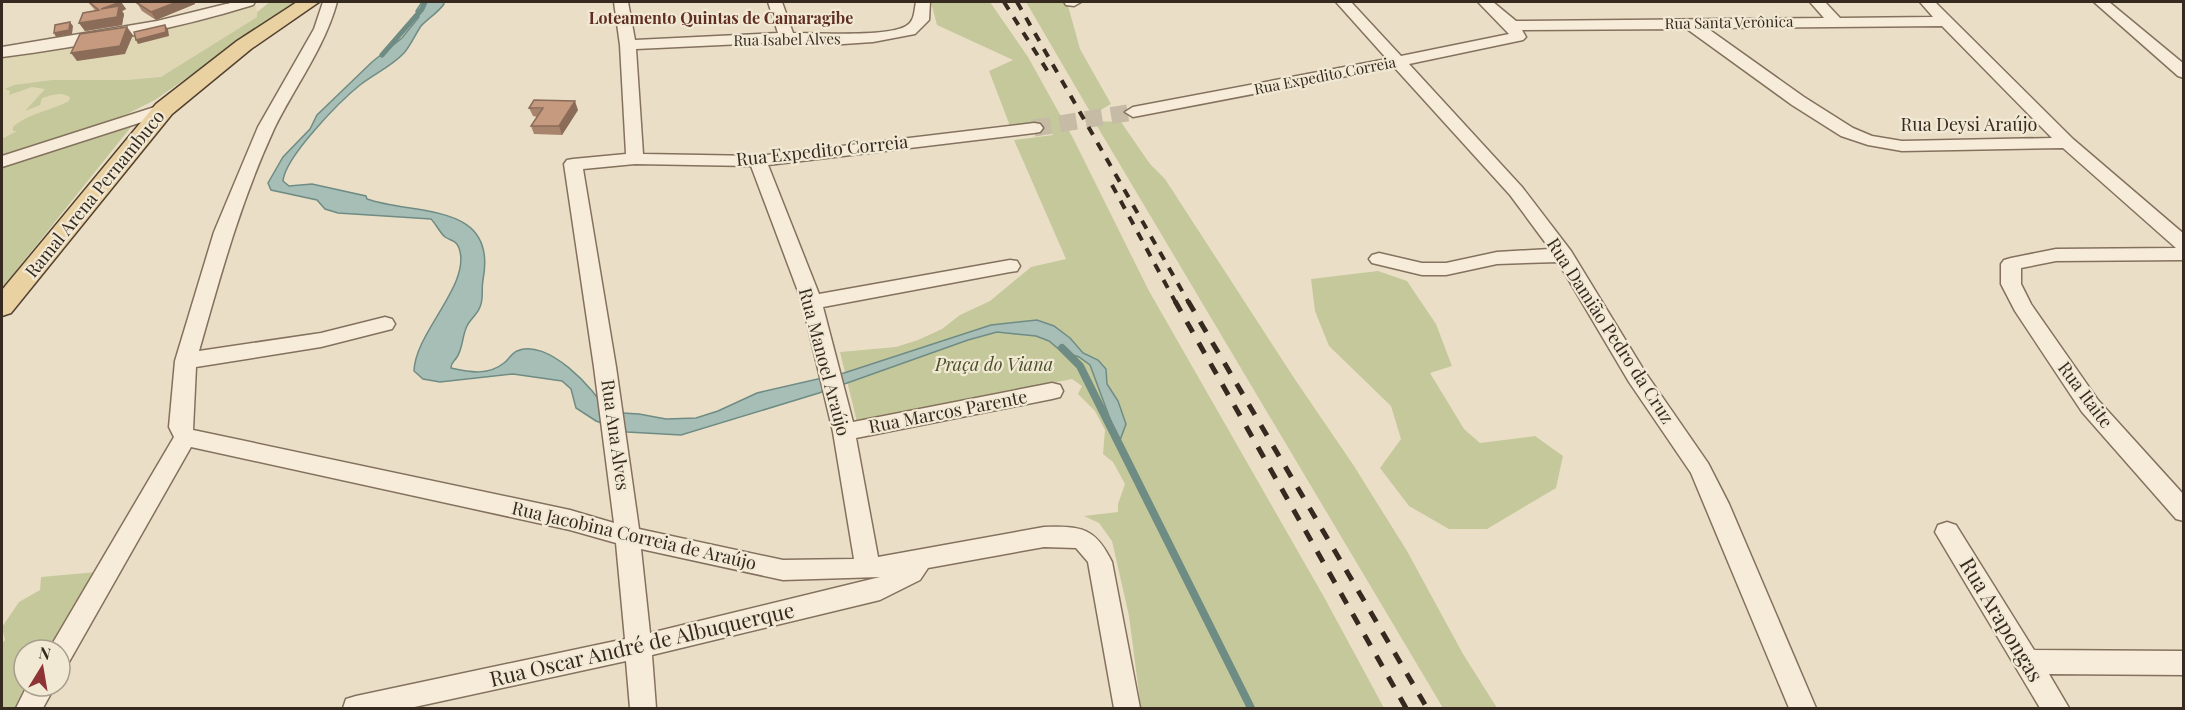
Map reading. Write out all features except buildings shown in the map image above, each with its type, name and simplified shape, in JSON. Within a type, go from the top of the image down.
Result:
[{"type":"main road","name":"Ramal Arena Pernambuco","points":[[2,307],[164,109],[244,45],[309,2]]},
{"type":"street","points":[[2,52],[130,29],[223,5],[248,2]]},
{"type":"street","points":[[69,638],[185,437],[180,427],[186,361],[223,232],[267,127],[322,29],[330,2]]},
{"type":"street","points":[[621,2],[628,45],[635,159]]},
{"type":"street","points":[[775,2],[787,37]]},
{"type":"street","name":"Rua Isabel Alves","points":[[628,45],[787,37],[843,39],[910,31],[921,20],[923,2]]},
{"type":"street","name":"Rua Damião Pedro da Cruz","points":[[1343,2],[1516,191],[1564,255],[1637,377],[1700,469],[1717,504],[1802,708]]},
{"type":"street","points":[[1485,2],[1515,31]]},
{"type":"street","points":[[1817,2],[1836,22]]},
{"type":"street","points":[[1928,2],[2067,143],[2184,245]]},
{"type":"street","points":[[2101,2],[2184,73]]},
{"type":"street","name":"Rua Santa Verônica","points":[[1515,31],[1691,24],[1946,21]]},
{"type":"street","name":"Rua Deysi Araújo","points":[[1691,24],[1807,107],[1847,132],[1868,140],[1902,146],[2067,143]]},
{"type":"street","name":"Rua Expedito Correia","points":[[1133,112],[1397,62],[1515,31]]},
{"type":"street","points":[[2,162],[164,109]]},
{"type":"street","name":"Rua Expedito Correia","points":[[573,164],[635,159],[758,161],[1034,129]]},
{"type":"street","name":"Rua Manoel Araújo","points":[[758,161],[812,302],[844,432],[868,569]]},
{"type":"street","name":"Rua Ana Alves","points":[[573,164],[618,445],[643,708]]},
{"type":"street","name":"Rua Itaite","points":[[2184,254],[2056,255],[2011,264],[2011,284],[2022,306],[2059,362],[2090,406],[2184,512]]},
{"type":"street","points":[[1379,259],[1422,269],[1446,269],[1497,258],[1564,255]]},
{"type":"street","points":[[812,302],[1010,266]]},
{"type":"street","points":[[186,361],[321,340],[385,324]]},
{"type":"street","name":"Rua Marcos Parente","points":[[844,432],[1052,391]]},
{"type":"street","name":"Rua Jacobina Correia de Araújo","points":[[185,437],[570,520],[627,536],[783,570],[868,569],[1044,537],[1069,536],[1086,539],[1095,548],[1100,562],[1126,708]]},
{"type":"street","name":"Rua Arapongas","points":[[1947,532],[2055,708]]},
{"type":"street","name":"Rua Oscar André de Albuquerque","points":[[356,708],[388,706],[879,589],[911,573],[920,561]]},
{"type":"street","points":[[2026,662],[2184,663]]},
{"type":"shaded area","points":[[256,5],[258,19],[167,78],[2,142],[2,56]]},
{"type":"green space","points":[[270,2],[296,2],[155,100],[113,121],[2,157],[2,139],[17,131],[13,131],[13,127],[26,118],[69,101],[70,97],[60,94],[42,98],[40,105],[25,111],[45,89],[32,87],[9,95],[10,91],[5,89],[14,85],[52,80],[128,80],[161,77],[257,17],[257,12]]},
{"type":"green space","name":"Praça do Viana","points":[[931,2],[990,2],[1028,57],[1073,138],[1149,291],[1324,597],[1384,708],[1141,708],[1129,616],[1112,541],[1099,523],[1084,516],[1118,512],[1118,504],[1125,484],[1113,462],[1103,454],[1105,430],[1095,411],[1078,394],[1082,386],[1072,379],[857,422],[840,352],[896,347],[918,340],[942,329],[960,315],[990,301],[1031,267],[1066,259],[1014,140],[1053,135],[1045,122],[1010,126],[989,71],[1013,60],[937,25]]},
{"type":"green space","points":[[1026,2],[1067,2],[1080,49],[1111,104],[1092,115]]},
{"type":"green space","points":[[1094,121],[1121,122],[1150,164],[1165,179],[1354,466],[1407,551],[1463,654],[1497,708],[1443,708]]},
{"type":"green space","points":[[135,122],[2,288],[2,167]]},
{"type":"green space","points":[[1378,271],[1407,281],[1436,324],[1452,366],[1430,373],[1464,429],[1480,443],[1535,436],[1563,456],[1556,488],[1487,529],[1449,529],[1409,506],[1380,468],[1401,439],[1391,406],[1329,346],[1315,311],[1311,279]]},
{"type":"green space","points":[[97,572],[56,638],[12,638],[12,698],[19,698],[14,708],[2,708],[2,643],[5,640],[2,627],[19,602],[40,590],[41,577]]},
{"type":"water","points":[[422,2],[443,2],[444,4],[421,26],[399,58],[360,85],[327,116],[293,158],[283,181],[289,186],[312,184],[366,196],[367,199],[387,204],[449,216],[466,224],[478,236],[484,255],[482,300],[479,310],[467,326],[460,350],[451,368],[471,372],[491,370],[504,363],[517,351],[529,349],[542,351],[569,368],[581,379],[606,412],[639,414],[666,419],[696,418],[718,411],[757,393],[844,373],[991,325],[1037,320],[1054,326],[1070,338],[1083,353],[1098,360],[1106,369],[1107,384],[1118,401],[1126,424],[1119,443],[1090,365],[1079,357],[1061,351],[1049,341],[1036,336],[997,332],[968,340],[819,393],[681,435],[627,432],[596,421],[576,408],[571,389],[562,381],[513,374],[440,382],[423,379],[414,371],[417,356],[423,340],[458,277],[461,262],[456,243],[445,237],[431,219],[338,213],[325,209],[317,200],[271,190],[268,183],[283,157],[310,129],[317,115],[372,62],[402,38],[419,17],[416,11]]},
{"type":"waterway","points":[[382,55],[422,9],[425,2]]},
{"type":"waterway","points":[[1062,348],[1080,366],[1251,708]]},
{"type":"tunnel","points":[[1034,128],[1133,112]]},
{"type":"railway","points":[[1004,2],[1050,75]]},
{"type":"railway","points":[[1017,2],[1189,303]]},
{"type":"railway","points":[[1112,185],[1176,303]]},
{"type":"railway","points":[[1175,301],[1406,708]]},
{"type":"railway","points":[[1188,301],[1427,708]]},
{"type":"district","name":"Loteamento Quintas de Camaragibe","points":[[721,18]]}]
